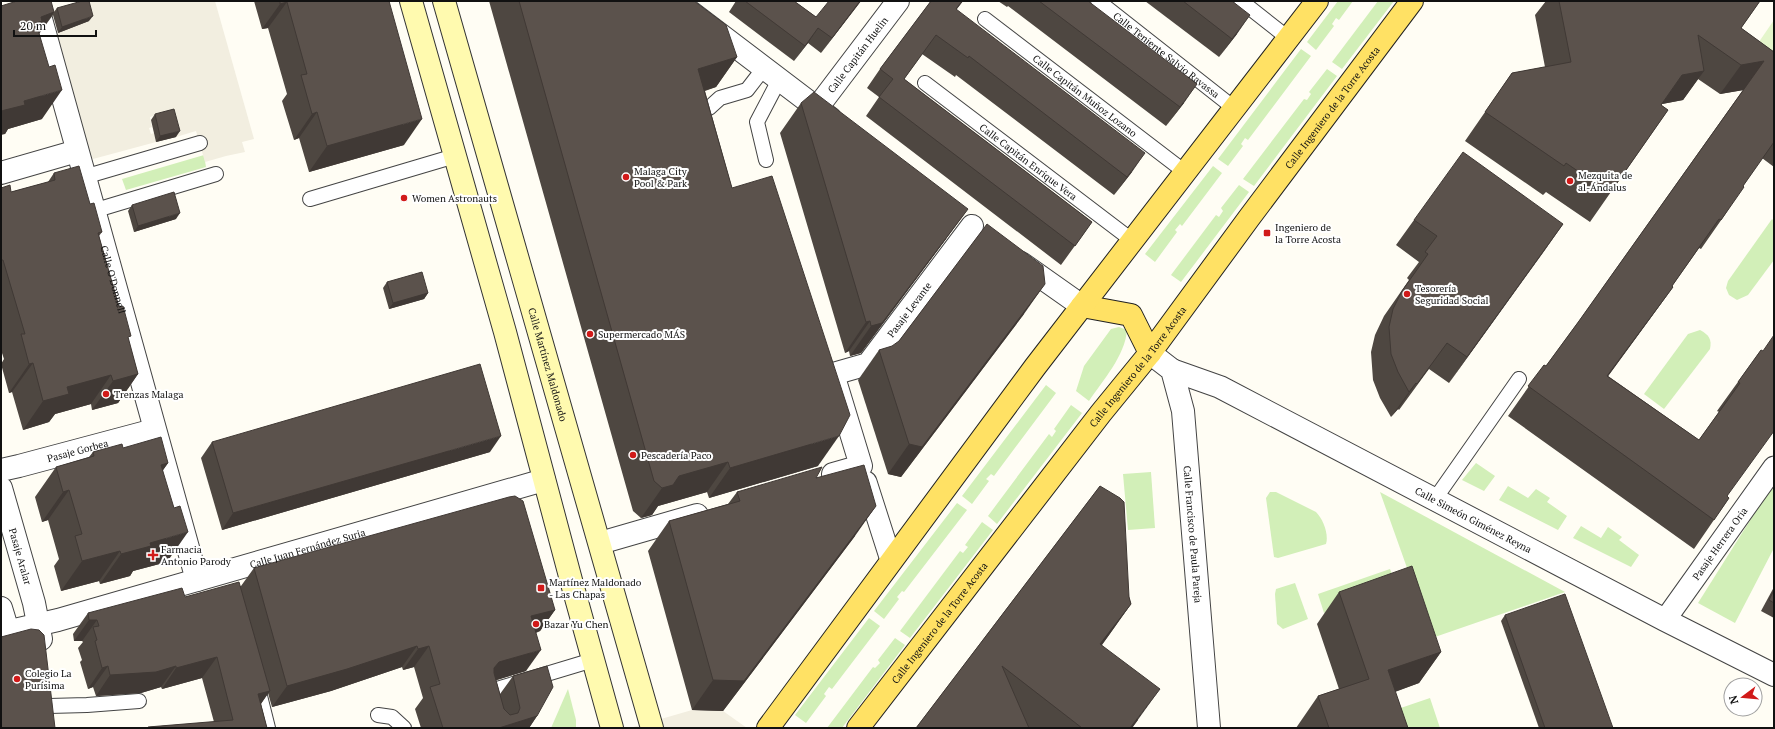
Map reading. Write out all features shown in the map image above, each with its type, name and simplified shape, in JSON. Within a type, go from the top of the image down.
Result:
[{"type":"main road","points":[[411,1],[505,332],[612,728]]},
{"type":"main road","name":"Calle Martínez Maldonado","points":[[444,1],[652,728]]},
{"type":"main road","points":[[768,728],[1082,306],[1317,1]]},
{"type":"main road","name":"Calle Ingeniero de la Torre Acosta","points":[[858,728],[1096,419],[1150,353],[1412,1]]},
{"type":"main road","points":[[1082,306],[1131,315],[1150,353]]},
{"type":"street","name":"Calle O'Donnell","points":[[36,1],[93,211],[197,580]]},
{"type":"street","points":[[676,1],[848,131]]},
{"type":"street","name":"Calle Capitán Huelin","points":[[817,108],[898,1]]},
{"type":"street","points":[[1,172],[77,151]]},
{"type":"street","name":"Pasaje Levante","points":[[861,466],[832,374],[868,364],[978,231],[954,212]]},
{"type":"street","points":[[1004,250],[1041,279],[1082,306]]},
{"type":"street","points":[[1150,353],[1172,370]]},
{"type":"street","name":"Calle Simeón Giménez Reyna","points":[[1172,370],[1220,387],[1665,620],[1774,674]]},
{"type":"street","name":"Calle Francisco de Paula Pareja","points":[[1172,370],[1183,411],[1209,728]]},
{"type":"street","name":"Pasaje Gorbea","points":[[1,470],[154,430]]},
{"type":"street","points":[[815,480],[861,466],[892,560]]},
{"type":"street","name":"Pasaje Herrera Oria","points":[[1665,620],[1774,467]]},
{"type":"street","name":"Calle Juan Fernández Suria","points":[[4,632],[39,625],[197,580],[227,578],[544,480]]},
{"type":"street","name":"Pasaje Aralar","points":[[1,488],[39,625],[44,661]]},
{"type":"street","points":[[600,543],[716,509]]},
{"type":"street","points":[[1,608],[4,632]]},
{"type":"street","points":[[47,683],[52,728]]},
{"type":"lane","name":"Calle Teniente Salvio Ravassa","points":[[1098,1],[1234,108]]},
{"type":"lane","points":[[1241,1],[1288,38]]},
{"type":"lane","name":"Calle Capitán Muñoz Lozano","points":[[985,19],[1185,172]]},
{"type":"lane","points":[[709,108],[720,98],[747,90],[771,74]]},
{"type":"lane","points":[[766,160],[757,122],[771,74]]},
{"type":"lane","name":"Calle Capitán Enrique Vera","points":[[925,83],[1132,241]]},
{"type":"lane","points":[[84,177],[200,143]]},
{"type":"lane","points":[[310,199],[455,156]]},
{"type":"lane","points":[[93,211],[216,174]]},
{"type":"lane","points":[[1435,499],[1519,379]]},
{"type":"lane","points":[[496,728],[487,692],[593,660]]},
{"type":"lane","points":[[254,675],[268,728]]},
{"type":"lane","points":[[49,706],[140,701]]},
{"type":"lane","points":[[378,715],[392,716],[404,728]]},
{"type":"green space","points":[[1338,1],[1353,1],[1339,20],[1336,18],[1332,24],[1334,26],[1316,50],[1307,42]]},
{"type":"green space","points":[[1378,1],[1394,1],[1342,69],[1332,62]]},
{"type":"green space","points":[[1774,20],[1774,68],[1752,52]]},
{"type":"green space","points":[[1301,49],[1311,56],[1248,140],[1245,138],[1241,144],[1243,146],[1228,166],[1218,159]]},
{"type":"green space","points":[[1327,69],[1337,76],[1254,186],[1243,179],[1304,99],[1307,100],[1311,94],[1309,92]]},
{"type":"green space","points":[[204,155],[206,167],[126,190],[122,179]]},
{"type":"green space","points":[[1213,166],[1222,173],[1182,226],[1180,224],[1175,230],[1177,232],[1155,262],[1145,254]]},
{"type":"green space","points":[[1239,185],[1249,192],[1181,282],[1171,275],[1216,215],[1219,217],[1223,211],[1221,208]]},
{"type":"green space","points":[[1772,219],[1774,221],[1774,260],[1748,295],[1737,300],[1729,295],[1726,288],[1728,281]]},
{"type":"green space","points":[[1119,327],[1127,330],[1122,349],[1118,358],[1089,401],[1076,391],[1084,366],[1111,329]]},
{"type":"green space","points":[[1700,330],[1709,338],[1711,343],[1710,349],[1664,409],[1644,394],[1688,334]]},
{"type":"green space","points":[[1046,385],[1056,393],[994,476],[991,474],[986,479],[989,481],[972,504],[962,496]]},
{"type":"green space","points":[[1071,405],[1082,413],[997,524],[988,516],[1049,434],[1052,437],[1056,431],[1054,429]]},
{"type":"green space","points":[[1476,463],[1495,476],[1484,491],[1462,480]]},
{"type":"green space","points":[[1151,472],[1155,528],[1128,530],[1123,474]]},
{"type":"green space","points":[[1508,486],[1528,498],[1536,489],[1550,498],[1547,502],[1567,516],[1558,530],[1499,500]]},
{"type":"green space","points":[[1774,486],[1774,548],[1735,623],[1698,603],[1766,495]]},
{"type":"green space","points":[[1270,492],[1276,492],[1316,512],[1325,527],[1327,536],[1326,544],[1278,558],[1274,557],[1266,498]]},
{"type":"green space","points":[[1380,492],[1565,592],[1432,638]]},
{"type":"green space","points":[[957,503],[967,510],[904,592],[902,591],[897,597],[899,599],[884,619],[874,611]]},
{"type":"green space","points":[[982,522],[993,530],[910,638],[900,631],[960,551],[963,553],[968,547],[965,545]]},
{"type":"green space","points":[[1581,526],[1601,538],[1608,527],[1622,537],[1619,540],[1639,555],[1631,567],[1573,538]]},
{"type":"green space","points":[[1390,569],[1398,589],[1324,613],[1318,594]]},
{"type":"green space","points":[[1295,583],[1308,619],[1283,629],[1277,624],[1276,589]]},
{"type":"green space","points":[[869,618],[880,626],[832,689],[829,687],[824,694],[826,696],[806,723],[795,715]]},
{"type":"green space","points":[[895,638],[905,645],[842,728],[827,728],[873,667],[875,668],[880,663],[878,660]]},
{"type":"green space","points":[[568,689],[576,720],[576,728],[551,728]]},
{"type":"green space","points":[[1430,698],[1440,728],[1391,728],[1386,713]]},
{"type":"shaded area","points":[[90,1],[215,1],[254,139],[242,142],[245,152],[205,162],[196,131],[176,137],[156,115],[150,117],[152,127],[149,128],[151,134],[154,133],[156,142],[93,159],[91,157],[56,33],[61,31],[56,13],[49,12]]},
{"type":"shaded area","points":[[692,710],[723,711],[747,728],[630,728]]},
{"type":"building","points":[[17,1],[51,1],[54,12],[41,17],[42,21],[36,23],[49,67],[55,65],[62,90],[24,101],[25,105],[1,111],[1,6]]},
{"type":"building","points":[[82,1],[89,1],[93,16],[62,27],[57,8]]},
{"type":"building","points":[[280,1],[389,1],[422,119],[327,146],[317,112],[312,114],[301,75],[307,74],[287,2],[280,4]]},
{"type":"building","points":[[519,1],[694,1],[726,25],[737,57],[698,69],[732,188],[772,176],[850,415],[839,436],[730,468],[728,462],[679,476],[673,485],[662,488],[654,481]]},
{"type":"building","points":[[745,1],[794,1],[816,17],[829,1],[860,1],[832,38],[818,28],[805,46]]},
{"type":"building","points":[[931,1],[962,1],[956,9],[1145,153],[1127,177],[969,56],[968,58],[936,35],[904,79],[1092,222],[1075,246],[879,97],[893,79],[880,69]]},
{"type":"building","points":[[1039,1],[1088,1],[1197,84],[1180,107]]},
{"type":"building","points":[[1183,1],[1232,1],[1250,15],[1232,39]]},
{"type":"building","points":[[1559,1],[1760,1],[1741,28],[1774,52],[1774,142],[1721,220],[1719,219],[1672,286],[1673,287],[1607,376],[1699,440],[1740,383],[1738,382],[1774,335],[1774,431],[1727,496],[1729,498],[1714,520],[1528,386],[1544,365],[1546,366],[1579,321],[1764,61],[1741,65],[1698,35],[1704,71],[1682,75],[1661,105],[1668,110],[1610,193],[1566,163],[1564,166],[1485,112],[1512,73],[1571,62]]},
{"type":"building","points":[[814,92],[968,209],[882,323],[871,326],[870,321],[866,322],[801,103]]},
{"type":"building","points":[[174,109],[180,131],[160,136],[155,114]]},
{"type":"building","points":[[1463,152],[1563,224],[1467,357],[1447,343],[1417,384],[1416,383],[1409,392],[1398,372],[1391,354],[1389,327],[1393,309],[1402,291],[1428,254],[1425,252],[1437,236],[1414,220]]},
{"type":"building","points":[[79,166],[90,204],[94,203],[102,232],[98,233],[119,307],[123,306],[131,336],[128,337],[138,374],[113,381],[111,375],[67,387],[69,394],[43,401],[33,363],[29,364],[21,334],[25,334],[3,260],[1,260],[1,188],[10,185],[11,192],[55,180],[54,173]]},
{"type":"building","points":[[174,192],[180,213],[138,226],[132,205]]},
{"type":"building","points":[[987,224],[1043,266],[1045,284],[922,447],[909,444],[879,350],[892,346],[899,341]]},
{"type":"building","points":[[422,272],[428,293],[393,303],[387,282]]},
{"type":"building","points":[[480,364],[501,436],[233,513],[212,442]]},
{"type":"building","points":[[161,437],[168,463],[161,465],[174,508],[180,506],[188,532],[150,543],[151,546],[121,554],[120,551],[82,561],[75,536],[82,534],[69,490],[63,492],[56,467],[94,456],[93,452],[122,444],[123,448]]},
{"type":"building","points":[[864,465],[876,506],[744,681],[713,680],[669,521],[740,501],[737,492],[822,467],[816,478]]},
{"type":"building","points":[[1100,486],[1124,502],[1129,597],[1131,604],[1100,644],[1160,689],[1130,728],[1082,728],[1002,666],[1029,728],[916,728]]},
{"type":"building","points":[[515,496],[523,501],[555,610],[531,616],[541,650],[499,662],[494,668],[494,673],[504,709],[510,715],[518,713],[520,708],[513,676],[547,666],[553,687],[537,716],[499,728],[443,728],[430,687],[440,684],[429,646],[418,649],[417,646],[347,669],[287,686],[254,568]]},
{"type":"building","points":[[1412,566],[1441,652],[1388,670],[1408,728],[1329,728],[1318,696],[1369,679],[1339,592]]},
{"type":"building","points":[[239,582],[270,691],[258,694],[267,728],[148,728],[233,720],[217,657],[156,672],[110,675],[108,666],[102,668],[95,641],[97,640],[93,627],[99,626],[97,620],[89,620],[88,613],[182,588],[185,597]]},
{"type":"building","points":[[1774,590],[1774,603],[1769,600]]},
{"type":"building","points":[[1565,594],[1613,728],[1545,728],[1505,615]]},
{"type":"building","points":[[31,629],[39,630],[44,635],[55,728],[1,728],[1,637]]},
{"type":"place","name":"Malaga City Pool & Park","points":[[626,177]]},
{"type":"place","name":"Mezquita de al-Ándalus","points":[[1570,181]]},
{"type":"place","name":"Women Astronauts","points":[[404,198]]},
{"type":"place","name":"Ingeniero de la Torre Acosta","points":[[1267,233]]},
{"type":"place","name":"Tesorería Seguridad Social","points":[[1407,294]]},
{"type":"place","name":"Supermercado MÁS","points":[[590,334]]},
{"type":"place","name":"Trenzas Malaga","points":[[106,394]]},
{"type":"place","name":"Pescadería Paco","points":[[633,455]]},
{"type":"place","name":"Farmacia Antonio Parody","points":[[153,555]]},
{"type":"place","name":"Martínez Maldonado - Las Chapas","points":[[541,588]]},
{"type":"place","name":"Bazar Yu Chen","points":[[536,624]]},
{"type":"place","name":"Colegio La Purísima","points":[[17,679]]}]
